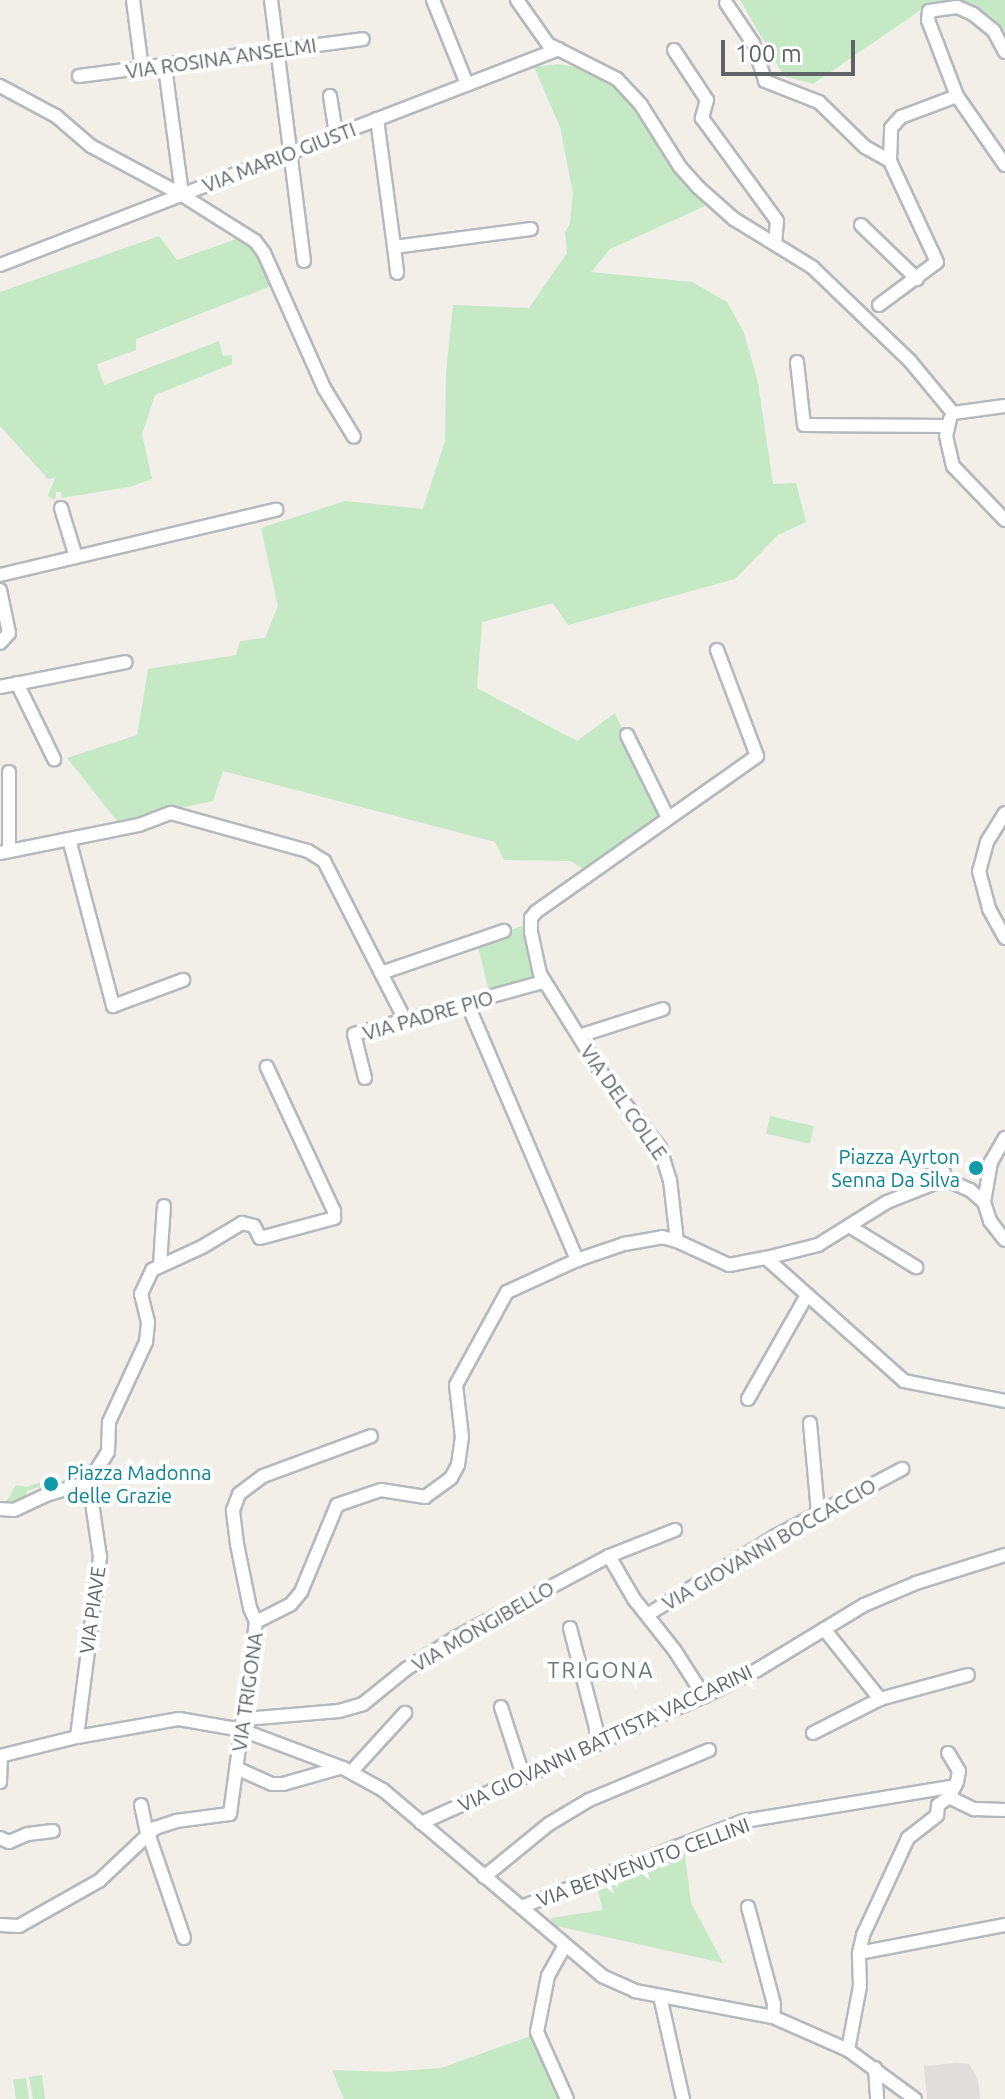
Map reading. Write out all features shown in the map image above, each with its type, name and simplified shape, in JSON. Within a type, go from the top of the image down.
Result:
[{"type":"street","points":[[133,0],[142,69]]},
{"type":"street","points":[[271,0],[304,261]]},
{"type":"street","points":[[433,0],[467,84]]},
{"type":"street","points":[[517,0],[548,44],[617,79],[641,105],[680,167],[699,188],[734,219],[812,267],[910,361],[953,413]]},
{"type":"street","points":[[726,3],[753,43],[765,81],[819,102],[865,147],[890,161]]},
{"type":"street","points":[[1005,52],[994,31],[973,14],[957,7],[931,9],[928,20],[957,96],[1005,165]]},
{"type":"street","name":"VIA ROSINA ANSELMI","points":[[79,76],[363,39]]},
{"type":"street","name":"VIA MARIO GIUSTI","points":[[0,265],[559,49]]},
{"type":"street","points":[[674,50],[707,100],[702,118],[777,221],[775,242]]},
{"type":"street","points":[[165,67],[182,195]]},
{"type":"street","points":[[1,87],[56,116],[91,146],[243,232],[264,253],[324,388],[354,437]]},
{"type":"street","points":[[330,96],[336,135]]},
{"type":"street","points":[[879,305],[937,262],[890,161],[889,135],[896,122],[957,96]]},
{"type":"street","points":[[377,119],[397,273]]},
{"type":"street","points":[[861,225],[917,279]]},
{"type":"street","points":[[394,247],[531,229]]},
{"type":"street","points":[[797,362],[804,425],[947,426]]},
{"type":"street","points":[[953,413],[1005,406]]},
{"type":"street","points":[[953,413],[947,426],[953,466],[1005,520]]},
{"type":"street","points":[[61,508],[76,557]]},
{"type":"street","points":[[0,575],[276,510]]},
{"type":"street","points":[[0,590],[9,633],[0,643]]},
{"type":"street","name":"VIA DEL COLLE","points":[[677,1241],[670,1180],[660,1148],[606,1080],[543,982],[533,951],[531,918],[757,756],[717,650]]},
{"type":"street","points":[[0,687],[126,662]]},
{"type":"street","points":[[17,683],[54,759]]},
{"type":"street","points":[[627,735],[668,818]]},
{"type":"street","points":[[9,772],[5,852],[139,825],[171,813],[308,851],[324,861],[405,1020]]},
{"type":"street","points":[[1005,813],[987,842],[979,871],[980,886],[1005,938]]},
{"type":"street","points":[[69,839],[113,1006],[183,980]]},
{"type":"street","points":[[381,973],[504,931]]},
{"type":"street","name":"VIA PADRE PIO","points":[[365,1078],[354,1034],[543,982]]},
{"type":"street","points":[[467,1003],[577,1260]]},
{"type":"street","points":[[579,1036],[663,1009]]},
{"type":"street","points":[[0,1509],[14,1510],[46,1495],[89,1482],[108,1451],[109,1422],[146,1342],[148,1322],[141,1294],[147,1277],[160,1264],[202,1247],[242,1223],[254,1226],[260,1238],[334,1218],[334,1211],[267,1067]]},
{"type":"street","points":[[1005,1138],[991,1162],[984,1202],[990,1221],[1005,1240]]},
{"type":"street","points":[[927,1159],[944,1173],[945,1179]]},
{"type":"street","points":[[677,1241],[729,1265],[818,1245],[887,1202],[945,1179],[970,1190],[984,1202]]},
{"type":"street","points":[[160,1264],[164,1206]]},
{"type":"street","points":[[849,1226],[916,1267]]},
{"type":"street","name":"VIA TRIGONA","points":[[0,1925],[19,1926],[99,1881],[147,1833],[176,1821],[230,1814],[256,1622],[291,1604],[301,1592],[337,1505],[381,1490],[425,1497],[451,1478],[458,1465],[462,1437],[456,1385],[500,1301],[519,1285],[577,1260],[649,1238],[677,1241]]},
{"type":"street","points":[[766,1258],[904,1381],[1005,1401]]},
{"type":"street","points":[[748,1399],[807,1295]]},
{"type":"street","points":[[810,1423],[818,1513]]},
{"type":"street","points":[[256,1622],[250,1608],[237,1544],[233,1510],[239,1494],[263,1476],[371,1436]]},
{"type":"street","name":"VIA GIOVANNI BOCCACCIO","points":[[647,1615],[818,1513],[896,1471]]},
{"type":"street","name":"VIA PIAVE","points":[[77,1737],[100,1557],[89,1482]]},
{"type":"street","name":"VIA MONGIBELLO","points":[[243,1725],[339,1711],[363,1704],[406,1669],[455,1638],[609,1556],[675,1530]]},
{"type":"street","name":"VIA GIOVANNI BATTISTA VACCARINI","points":[[421,1823],[704,1696],[864,1605],[916,1583],[1005,1555]]},
{"type":"street","points":[[609,1556],[704,1696]]},
{"type":"street","points":[[570,1628],[600,1743]]},
{"type":"street","points":[[824,1629],[880,1699]]},
{"type":"street","points":[[813,1733],[880,1699],[968,1675]]},
{"type":"street","points":[[501,1707],[523,1775]]},
{"type":"street","points":[[236,1768],[272,1784],[348,1769],[405,1713]]},
{"type":"street","points":[[0,1782],[0,1756],[77,1737],[179,1719],[243,1725],[348,1769],[383,1790],[564,1947],[611,1981],[660,1996],[773,2017],[848,2050],[915,2099]]},
{"type":"street","points":[[484,1877],[549,1824],[589,1800],[709,1750]]},
{"type":"street","points":[[848,2050],[860,1986],[859,1953],[863,1935],[908,1838],[923,1823],[932,1820],[938,1805],[952,1791],[959,1771],[948,1753]]},
{"type":"street","points":[[952,1791],[974,1809],[1005,1810]]},
{"type":"street","name":"VIA BENVENUTO CELLINI","points":[[521,1907],[744,1821],[952,1791]]},
{"type":"street","points":[[141,1805],[147,1833],[184,1938]]},
{"type":"street","points":[[0,1838],[9,1842],[53,1831]]},
{"type":"street","points":[[748,1907],[774,2004],[773,2017]]},
{"type":"street","points":[[859,1953],[1005,1925]]},
{"type":"street","points":[[564,1947],[548,1976],[537,2032],[567,2099]]},
{"type":"street","points":[[660,1996],[683,2099]]},
{"type":"street","points":[[875,2068],[877,2099]]},
{"type":"shaded area","points":[[969,2064],[978,2080],[980,2099],[927,2099],[924,2066]]},
{"type":"green space","points":[[740,0],[1005,0],[1005,44],[988,19],[928,5],[813,84],[784,76]]},
{"type":"green space","points":[[557,64],[575,67],[607,81],[622,94],[654,133],[680,177],[705,206],[610,249],[591,272],[692,282],[727,302],[744,333],[758,383],[773,484],[796,483],[806,522],[778,535],[735,579],[568,625],[553,603],[482,622],[477,688],[577,741],[615,713],[661,817],[586,870],[570,861],[504,860],[495,842],[223,771],[213,801],[117,821],[67,758],[137,735],[148,669],[236,655],[240,641],[265,638],[278,606],[261,528],[345,501],[423,509],[445,441],[446,372],[453,305],[529,308],[567,253],[565,232],[570,224],[573,193],[560,127],[534,67]]},
{"type":"green space","points":[[159,236],[177,260],[245,236],[254,243],[274,285],[136,339],[136,350],[97,364],[104,385],[219,341],[223,356],[232,355],[232,364],[155,395],[142,434],[152,479],[129,487],[62,498],[61,492],[56,492],[55,500],[48,496],[55,478],[48,479],[0,426],[0,292]]},
{"type":"green space","points":[[525,925],[527,948],[537,979],[489,992],[477,942]]},
{"type":"green space","points":[[770,1116],[814,1126],[810,1144],[766,1134]]},
{"type":"green space","points":[[41,1482],[43,1491],[39,1492],[39,1487],[27,1491],[24,1500],[5,1504],[16,1485],[26,1487]]},
{"type":"green space","points":[[684,1847],[691,1903],[723,1963],[552,1925],[551,1918],[603,1910],[596,1884]]},
{"type":"green space","points":[[533,2035],[564,2099],[344,2099],[332,2070],[387,2072],[441,2068]]},
{"type":"green space","points":[[42,2075],[45,2099],[33,2099],[29,2077]]},
{"type":"green space","points":[[26,2078],[29,2099],[16,2099],[13,2080]]},
{"type":"place","name":"Piazza Ayrton Senna Da Silva","points":[[976,1168]]},
{"type":"place","name":"Piazza Madonna delle Grazie","points":[[51,1484]]},
{"type":"district","name":"TRIGONA","points":[[601,1670]]}]
